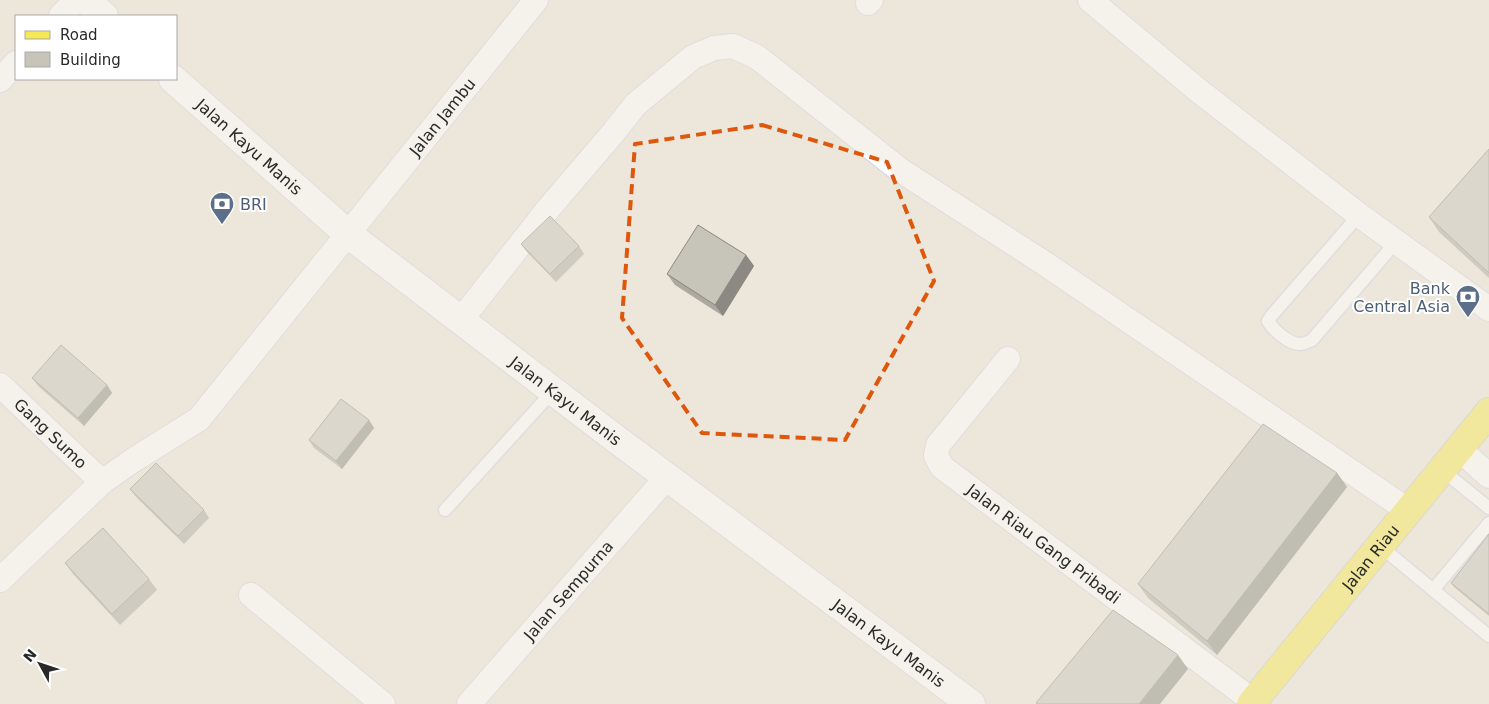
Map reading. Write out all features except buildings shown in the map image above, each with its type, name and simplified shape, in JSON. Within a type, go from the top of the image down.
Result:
[{"type":"main road","name":"Jalan Riau","points":[[1252,702],[1489,412]]},
{"type":"street","points":[[62,15],[76,0]]},
{"type":"street","points":[[86,0],[103,15]]},
{"type":"street","name":"Jalan Jambu","points":[[0,580],[102,482],[199,419],[536,0]]},
{"type":"street","points":[[1090,0],[1200,91],[1360,215],[1489,310]]},
{"type":"street","points":[[460,321],[549,208],[636,104],[693,57],[714,48],[733,46],[757,57],[900,170],[1044,263],[1409,511]]},
{"type":"street","points":[[0,80],[15,64]]},
{"type":"street","name":"Jalan Kayu Manis","points":[[174,80],[348,234],[460,321],[972,704]]},
{"type":"street","name":"Jalan Riau Gang Pribadi","points":[[1008,359],[938,445],[936,456],[942,467],[1252,702]]},
{"type":"street","name":"Gang Sumo","points":[[0,385],[102,482]]},
{"type":"street","points":[[1458,448],[1489,476]]},
{"type":"street","name":"Jalan Sempurna","points":[[468,704],[668,476]]},
{"type":"street","points":[[252,595],[383,704]]},
{"type":"lane","points":[[1360,215],[1272,315],[1268,321],[1272,328],[1293,342],[1302,344],[1312,340],[1396,242]]},
{"type":"lane","points":[[445,510],[553,391]]},
{"type":"lane","points":[[1442,470],[1489,508]]},
{"type":"lane","points":[[1433,590],[1489,523]]},
{"type":"lane","points":[[1380,546],[1489,636]]},
{"type":"highlighted area","points":[[762,125],[887,162],[934,281],[845,440],[702,433],[622,318],[635,144]]},
{"type":"place","name":"BRI","points":[[222,225]]},
{"type":"place","name":"Bank Central Asia","points":[[1468,318]]}]
